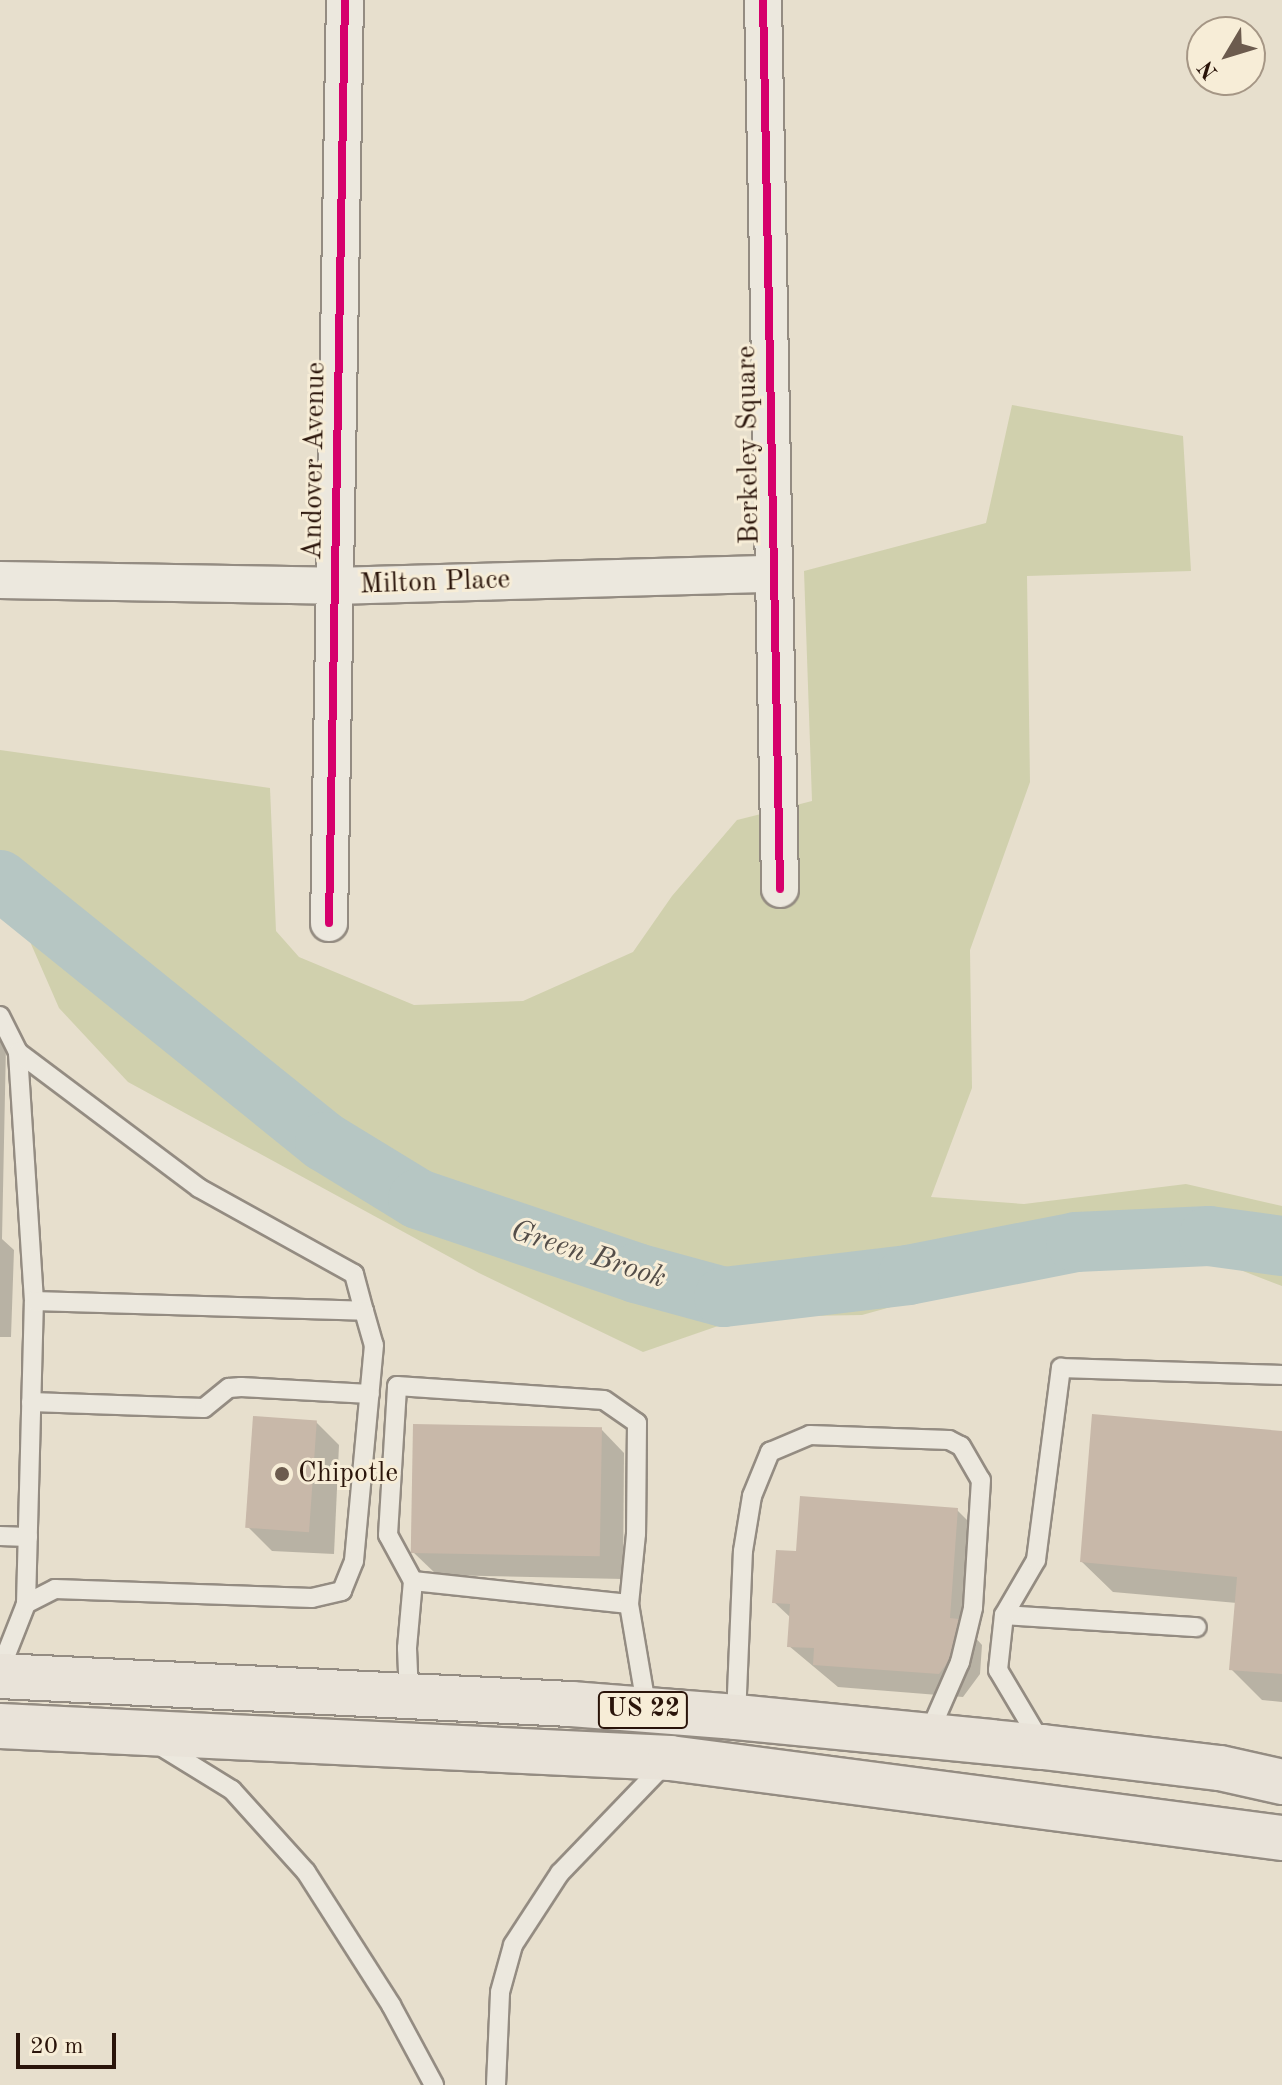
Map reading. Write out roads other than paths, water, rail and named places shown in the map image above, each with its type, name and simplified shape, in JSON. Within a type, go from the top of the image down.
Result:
[{"type":"highway","name":"US 22","points":[[0,1673],[647,1710],[929,1733],[1220,1768],[1282,1782]]},
{"type":"highway","name":"US 22","points":[[0,1726],[670,1758],[1222,1826],[1282,1838]]},
{"type":"highway","points":[[1222,1826],[1282,1857]]},
{"type":"street","name":"Andover Avenue","points":[[329,923],[345,0]]},
{"type":"street","name":"Berkeley Square","points":[[763,0],[780,889]]},
{"type":"street","name":"Milton Place","points":[[0,580],[334,586],[773,574]]},
{"type":"lane","points":[[0,1016],[18,1052],[34,1301],[26,1604],[0,1673]]},
{"type":"lane","points":[[18,1052],[199,1188],[354,1274],[374,1345],[354,1561],[342,1591],[312,1598],[55,1589],[26,1604]]},
{"type":"lane","points":[[34,1301],[364,1311]]},
{"type":"lane","points":[[1043,1747],[998,1670],[1004,1615],[1036,1560],[1061,1368],[1282,1375]]},
{"type":"lane","points":[[409,1696],[413,1581],[388,1535],[397,1386],[604,1400],[637,1423],[636,1534],[629,1604],[647,1710]]},
{"type":"lane","points":[[31,1402],[204,1408],[229,1388],[370,1394]]},
{"type":"lane","points":[[736,1717],[743,1551],[752,1496],[770,1452],[810,1435],[949,1440],[961,1446],[981,1480],[974,1592],[960,1662],[929,1733]]},
{"type":"lane","points":[[0,1536],[28,1537]]},
{"type":"lane","points":[[413,1581],[629,1604]]},
{"type":"lane","points":[[1004,1615],[1197,1627]]},
{"type":"lane","points":[[132,1730],[208,1773],[258,1813],[349,1937],[434,2085]]},
{"type":"lane","points":[[496,2085],[500,1992],[513,1945],[560,1873],[670,1758]]},
{"type":"waterway","name":"Green Brook","points":[[0,880],[325,1142],[418,1199],[636,1273],[724,1297],[908,1275],[1076,1242],[1209,1236],[1282,1246]]},
{"type":"place","name":"Chipotle","points":[[282,1474]]}]
